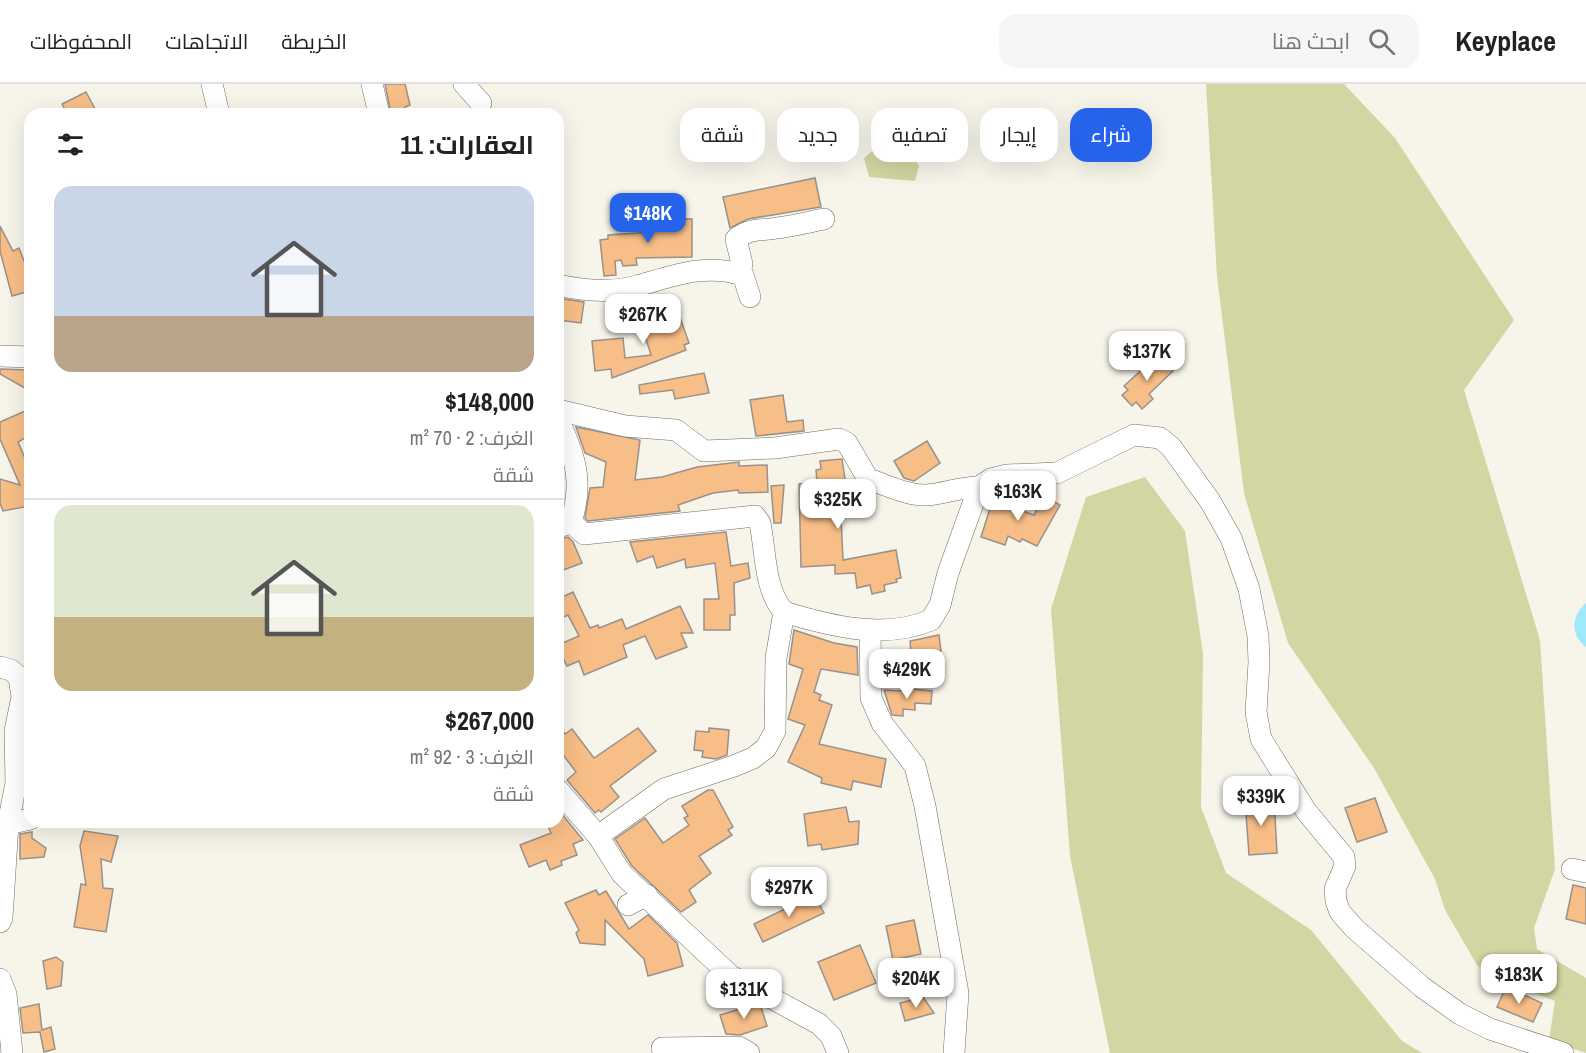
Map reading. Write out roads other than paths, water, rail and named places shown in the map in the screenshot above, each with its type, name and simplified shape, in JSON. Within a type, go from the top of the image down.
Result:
[{"type":"street","points":[[212,84],[218,108]]},
{"type":"street","points":[[372,84],[378,108]]},
{"type":"street","points":[[464,84],[481,103]]},
{"type":"street","points":[[735,273],[742,264],[736,240],[743,233],[754,229],[775,229],[825,219]]},
{"type":"street","points":[[564,287],[580,291],[614,290],[636,286],[669,274],[712,270],[743,275],[750,297]]},
{"type":"street","points":[[0,356],[24,357]]},
{"type":"street","points":[[564,411],[625,426],[676,430],[704,451],[775,448],[839,440],[847,443],[868,478],[910,493],[928,495],[959,487],[979,487],[991,479],[1007,475],[1057,473],[1134,435],[1160,438],[1171,447],[1210,501],[1230,538],[1242,568],[1258,636],[1258,731],[1265,749],[1306,811],[1344,857],[1345,866],[1335,896],[1340,912],[1405,973],[1460,1014],[1490,1029],[1563,1053]]},
{"type":"street","points":[[564,437],[579,482],[578,500],[565,525],[584,534],[755,516],[760,523],[770,586],[776,603],[784,612],[870,630],[906,627],[925,622],[934,615],[979,487]]},
{"type":"street","points":[[598,836],[664,789],[743,762],[766,748],[775,731],[776,658],[784,612]]},
{"type":"street","points":[[870,630],[871,698],[882,723],[915,766],[925,806],[958,993],[954,1053]]},
{"type":"street","points":[[0,667],[15,672],[22,687],[15,731],[16,783],[8,825],[0,922]]},
{"type":"street","points":[[564,797],[598,836],[622,874],[731,976],[819,1024],[831,1036],[838,1053]]},
{"type":"street","points":[[8,825],[24,821]]},
{"type":"street","points":[[628,905],[647,895]]},
{"type":"street","points":[[0,979],[6,994],[12,1053]]},
{"type":"street","points":[[663,1048],[739,1047],[749,1053]]},
{"type":"water","points":[[1586,603],[1586,647],[1577,637],[1574,625],[1577,614]]}]
